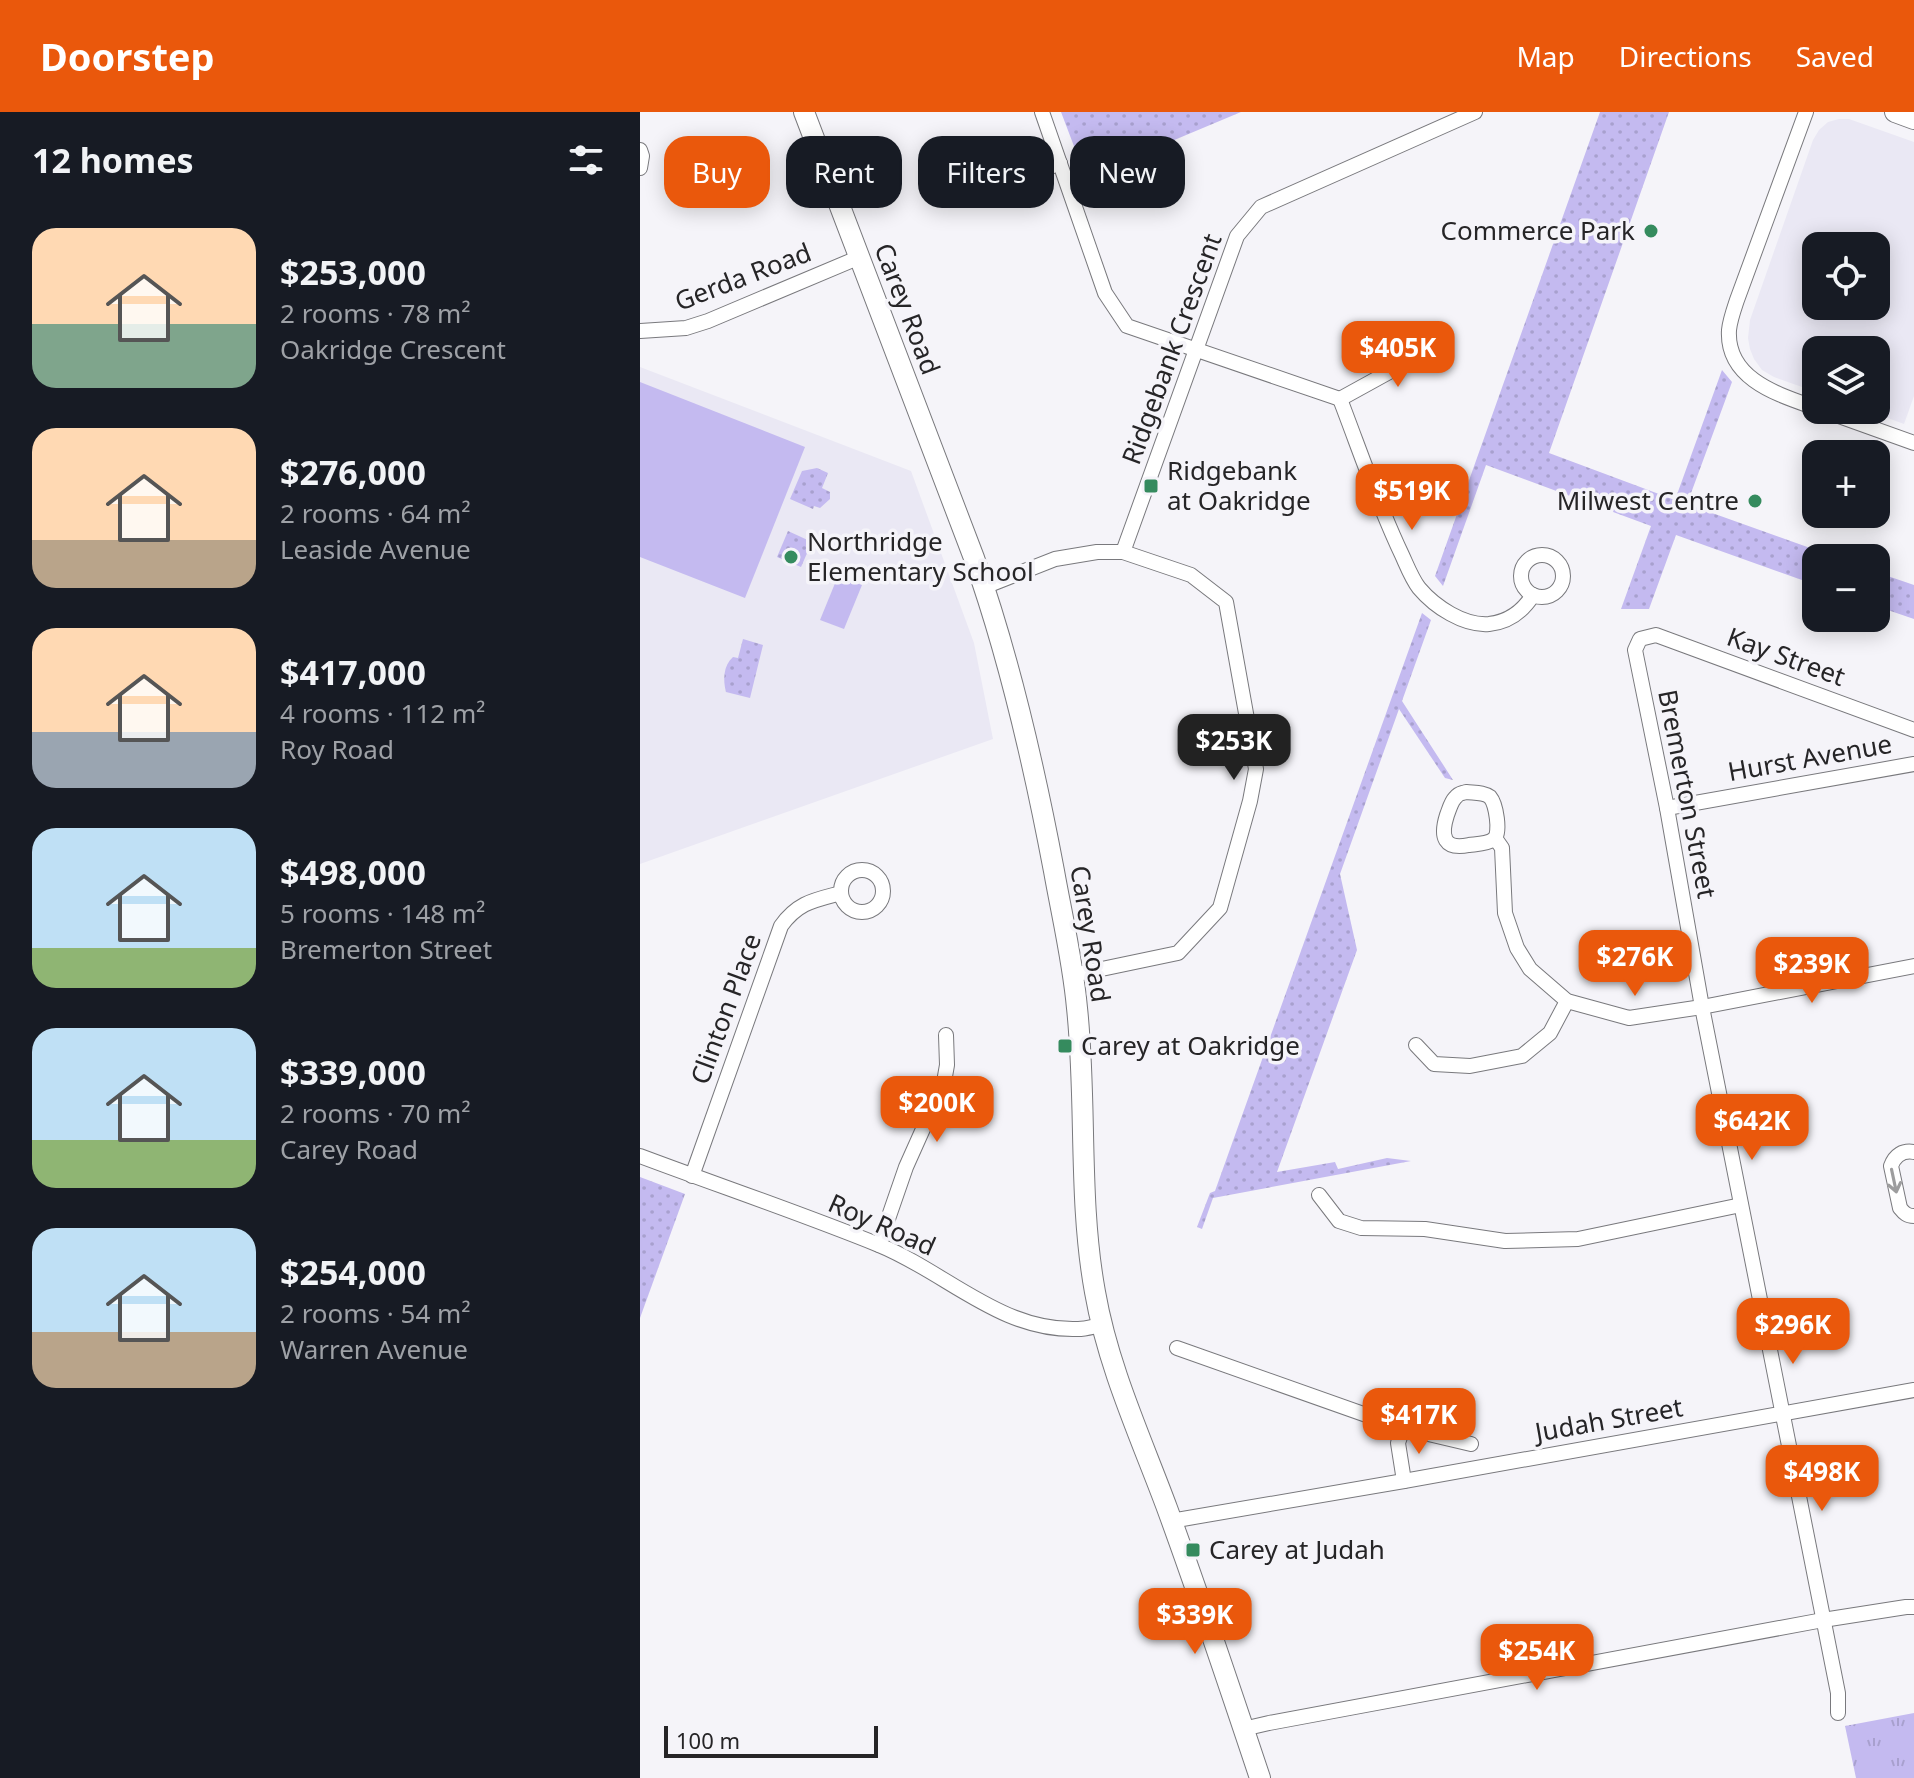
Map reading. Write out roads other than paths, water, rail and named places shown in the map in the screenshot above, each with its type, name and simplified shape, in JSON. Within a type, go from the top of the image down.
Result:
[{"type":"street","name":"Carey Road","points":[[804,112],[984,587],[1022,720],[1046,827],[1073,975],[1080,1046],[1089,1251],[1095,1295],[1114,1365],[1260,1778]]},
{"type":"street","points":[[1042,112],[1105,293],[1127,326],[1340,399],[1409,361],[1430,342]]},
{"type":"street","name":"Ridgebank Crescent","points":[[1123,552],[1237,236],[1261,207],[1475,112]]},
{"type":"street","points":[[1802,403],[1759,386],[1736,360],[1730,347],[1729,330],[1737,300],[1806,112]]},
{"type":"street","points":[[1895,112],[1914,119]]},
{"type":"street","points":[[640,150],[640,168]]},
{"type":"street","points":[[1054,165],[1060,163]]},
{"type":"street","name":"Gerda Road","points":[[640,331],[686,328],[708,321],[860,257]]},
{"type":"street","points":[[1340,399],[1390,531],[1417,586],[1448,612],[1482,625],[1512,617],[1526,607],[1533,595]]},
{"type":"street","points":[[1861,424],[1914,443]]},
{"type":"street","points":[[984,587],[1055,559],[1097,552],[1123,552],[1191,575],[1226,602],[1256,769],[1220,908],[1178,953],[1073,975]]},
{"type":"street","name":"Kay Street","points":[[1640,639],[1656,635],[1914,730]]},
{"type":"street","name":"Bremerton Street","points":[[1640,639],[1635,650],[1702,1007],[1838,1693],[1838,1713]]},
{"type":"street","name":"Hurst Avenue","points":[[1667,808],[1914,764]]},
{"type":"street","points":[[1466,792],[1489,796],[1494,802],[1498,831],[1495,838],[1459,847],[1446,840],[1444,827],[1455,797],[1466,792]]},
{"type":"street","points":[[1495,838],[1502,848],[1505,913],[1517,948],[1530,969],[1567,1001],[1629,1018],[1914,966]]},
{"type":"street","name":"Clinton Place","points":[[692,1176],[781,926],[800,906],[841,893]]},
{"type":"street","points":[[1416,1045],[1434,1064],[1470,1066],[1522,1056],[1550,1033],[1567,1001]]},
{"type":"street","points":[[879,1245],[906,1167],[944,1082],[946,1035]]},
{"type":"street","points":[[1914,1152],[1898,1155],[1891,1166],[1900,1208],[1909,1216],[1914,1216]]},
{"type":"street","name":"Roy Road","points":[[640,1156],[879,1245],[909,1259],[986,1306],[1008,1315],[1049,1326],[1078,1329],[1102,1325]]},
{"type":"street","points":[[1319,1195],[1339,1221],[1361,1228],[1425,1229],[1505,1241],[1578,1239],[1741,1205]]},
{"type":"street","points":[[1177,1348],[1403,1428],[1471,1444]]},
{"type":"street","name":"Judah Street","points":[[1171,1521],[1914,1390]]},
{"type":"street","points":[[1403,1428],[1398,1443],[1404,1481]]},
{"type":"street","points":[[1243,1729],[1823,1620],[1914,1607]]},
{"type":"place","name":"Commerce Park","points":[[1651,231]]},
{"type":"place","name":"Ridgebank at Oakridge","points":[[1151,486]]},
{"type":"place","name":"Milwest Centre","points":[[1755,501]]},
{"type":"place","name":"Northridge Elementary School","points":[[791,557]]},
{"type":"place","name":"Carey at Oakridge","points":[[1065,1046]]},
{"type":"place","name":"Carey at Judah","points":[[1193,1550]]}]
